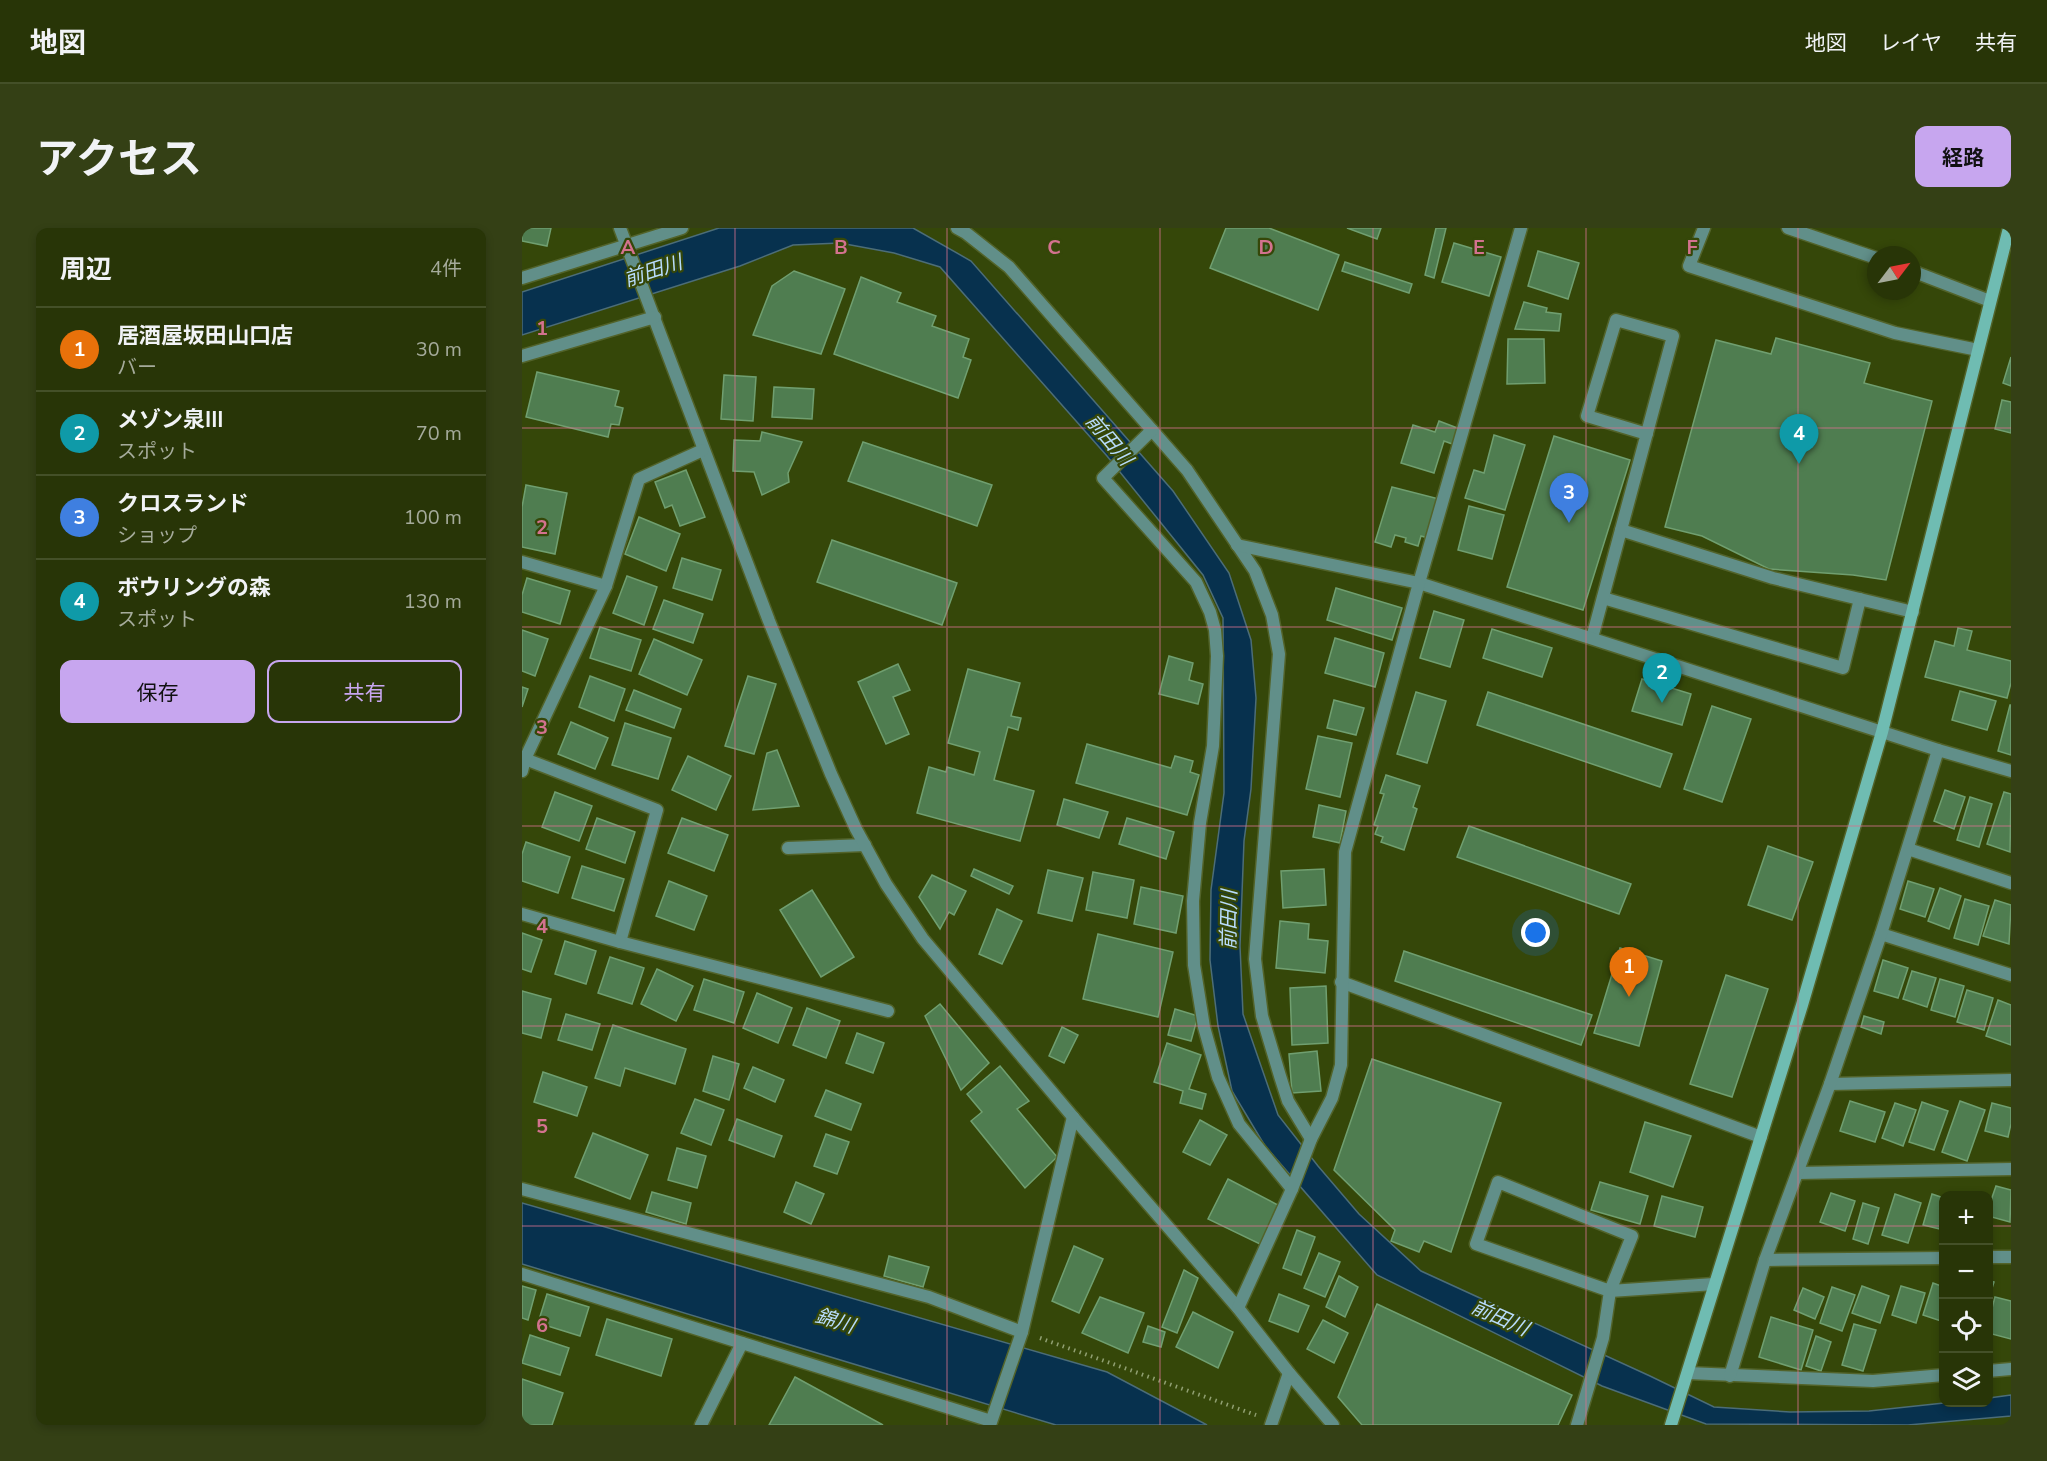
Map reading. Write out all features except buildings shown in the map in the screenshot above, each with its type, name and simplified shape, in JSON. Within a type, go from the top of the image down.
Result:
[{"type":"street","points":[[620,228],[769,621],[827,763],[886,884],[923,939],[1238,1308],[1333,1425]]},
{"type":"street","points":[[522,278],[682,228]]},
{"type":"street","points":[[957,228],[1008,267],[1187,470],[1254,571],[1272,615],[1279,654],[1255,959],[1262,1016],[1288,1101],[1311,1139]]},
{"type":"street","points":[[1238,1308],[1292,1189],[1311,1139],[1332,1098],[1341,1065],[1345,852],[1419,583],[1521,228]]},
{"type":"street","points":[[1704,228],[1689,266],[1895,333],[1978,350]]},
{"type":"street","points":[[1788,228],[1867,255]]},
{"type":"street","points":[[1672,1423],[1761,1137],[1882,732],[1990,301],[2009,235]]},
{"type":"street","points":[[1921,275],[1990,301]]},
{"type":"street","points":[[522,356],[655,318]]},
{"type":"street","points":[[1592,638],[1647,435],[1673,336],[1616,320],[1587,416],[1647,435]]},
{"type":"street","points":[[1152,430],[1103,478],[1196,582],[1210,612],[1215,630],[1217,656],[1213,746],[1200,823],[1193,901],[1194,965],[1204,1027],[1222,1087],[1239,1124],[1292,1189]]},
{"type":"street","points":[[620,942],[657,810],[523,765],[606,586],[639,479],[703,450]]},
{"type":"street","points":[[1621,530],[1773,578],[1913,612]]},
{"type":"street","points":[[1237,545],[1419,583],[1938,750],[2011,771]]},
{"type":"street","points":[[522,562],[606,586]]},
{"type":"street","points":[[1603,598],[1844,668],[1860,599]]},
{"type":"street","points":[[1731,1376],[1765,1260],[1830,1084],[1881,934],[1938,750]]},
{"type":"street","points":[[788,848],[865,845]]},
{"type":"street","points":[[1908,849],[2011,883]]},
{"type":"street","points":[[522,914],[620,942],[888,1011]]},
{"type":"street","points":[[1881,934],[2011,975]]},
{"type":"street","points":[[1341,982],[1761,1137]]},
{"type":"street","points":[[1830,1084],[2011,1080]]},
{"type":"street","points":[[522,1274],[990,1423],[1022,1332],[1073,1117]]},
{"type":"street","points":[[1797,1173],[2011,1169]]},
{"type":"street","points":[[1577,1425],[1603,1338],[1610,1291],[1632,1236],[1498,1182],[1476,1244],[1610,1291],[1714,1284]]},
{"type":"street","points":[[522,1189],[929,1297],[1022,1332]]},
{"type":"street","points":[[1993,1257],[2011,1257]]},
{"type":"street","points":[[1765,1260],[1939,1258]]},
{"type":"street","points":[[701,1425],[742,1343]]},
{"type":"street","points":[[1993,1371],[2011,1369]]},
{"type":"street","points":[[1272,1423],[1289,1373]]},
{"type":"street","points":[[1688,1374],[1873,1381],[1939,1375]]},
{"type":"path","points":[[1022,1332],[1272,1423]]},
{"type":"water","name":"前田川","points":[[719,228],[913,228],[971,261],[1173,491],[1229,573],[1251,640],[1256,698],[1251,789],[1244,841],[1240,946],[1243,1014],[1278,1115],[1359,1214],[1421,1271],[1714,1407],[1790,1412],[1869,1411],[1939,1404],[1939,1407],[1993,1407],[1993,1397],[2011,1395],[2011,1416],[1908,1425],[1706,1424],[1602,1386],[1377,1275],[1265,1146],[1232,1091],[1218,1026],[1210,960],[1211,890],[1224,793],[1223,618],[1203,575],[1107,456],[940,267],[894,253],[840,243],[793,245],[740,266],[522,335],[522,292]]},
{"type":"water","name":"錦川","points":[[522,1203],[1107,1372],[1207,1425],[1056,1425],[522,1264]]},
{"type":"place","name":"ボウリングの森","points":[[1799,464]]},
{"type":"place","name":"クロスランド","points":[[1569,523]]},
{"type":"place","name":"メゾン泉III","points":[[1662,703]]},
{"type":"place","name":"居酒屋坂田山口店","points":[[1629,997]]}]
